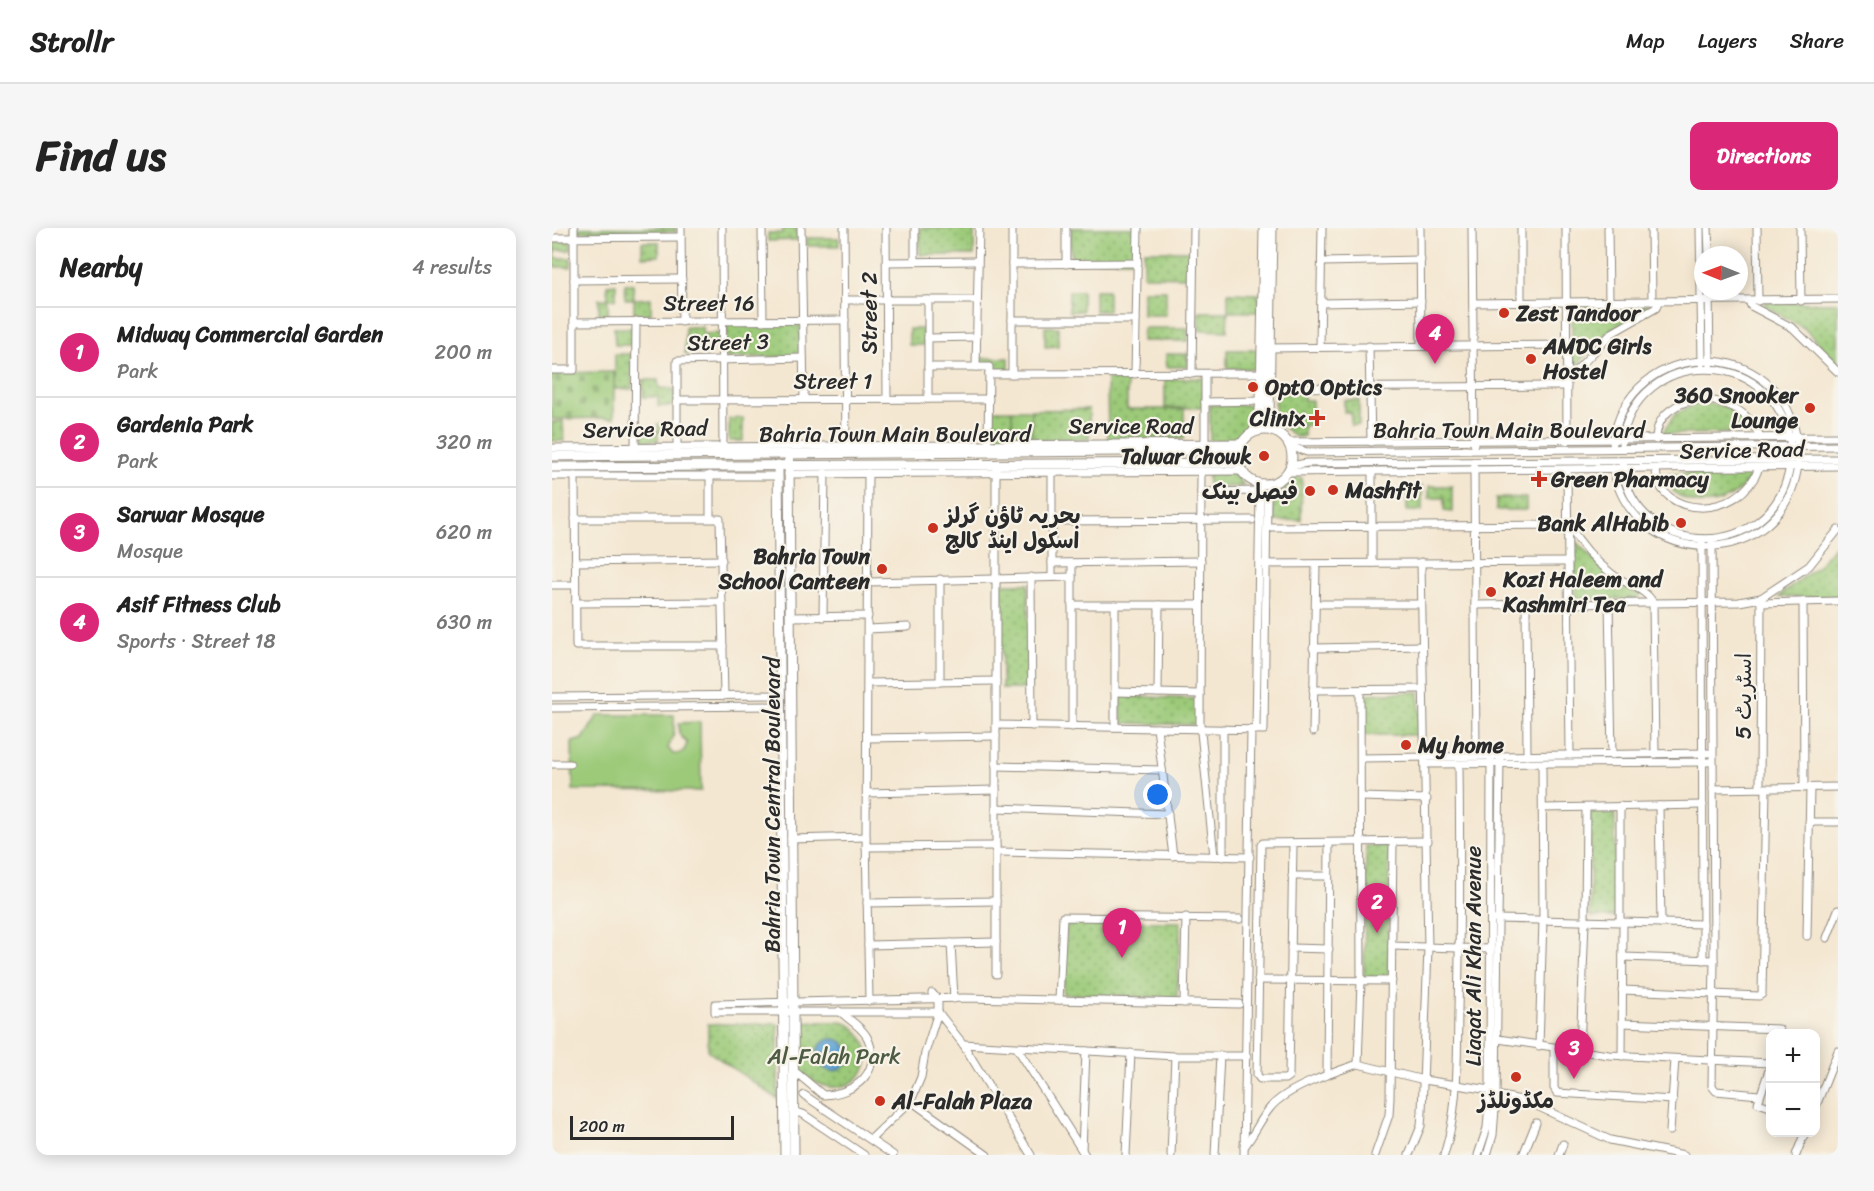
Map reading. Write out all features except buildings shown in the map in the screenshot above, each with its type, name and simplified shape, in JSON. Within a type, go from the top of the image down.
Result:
[{"type":"main road","points":[[1264,228],[1266,348],[1269,421],[1275,432],[1288,444],[1288,469],[1273,482],[1257,486],[1240,467],[1240,446],[1258,425],[1261,373],[1266,348],[1272,228]]},
{"type":"main road","points":[[1253,432],[1264,430],[1275,432]]},
{"type":"main road","name":"Bahria Town Main Boulevard","points":[[552,467],[789,465],[846,455],[991,447],[1240,446]]},
{"type":"main road","name":"Bahria Town Main Boulevard","points":[[552,456],[635,451],[723,451],[789,465],[846,455],[996,468],[1240,467]]},
{"type":"main road","points":[[778,507],[781,505],[781,474],[789,465]]},
{"type":"main road","name":"Bahria Town Central Boulevard","points":[[789,465],[778,507],[780,706],[794,1155]]},
{"type":"main road","name":"Bahria Town Central Boulevard","points":[[785,1155],[791,839],[789,465]]},
{"type":"street","points":[[552,370],[574,370],[574,228]]},
{"type":"street","points":[[681,228],[682,322]]},
{"type":"street","points":[[722,228],[723,451]]},
{"type":"street","points":[[762,228],[763,321]]},
{"type":"street","points":[[801,228],[804,399]]},
{"type":"street","points":[[844,228],[846,455]]},
{"type":"street","name":"Street 2","points":[[886,228],[887,399]]},
{"type":"street","points":[[915,228],[915,261]]},
{"type":"street","points":[[976,367],[979,228]]},
{"type":"street","points":[[1012,228],[1012,374]]},
{"type":"street","points":[[1066,228],[1066,264]]},
{"type":"street","points":[[1135,374],[1138,228]]},
{"type":"street","points":[[1192,374],[1194,228]]},
{"type":"street","points":[[1320,347],[1322,228]]},
{"type":"street","points":[[1420,228],[1421,346]]},
{"type":"street","points":[[1472,228],[1474,446]]},
{"type":"street","points":[[1521,228],[1521,303]]},
{"type":"street","points":[[1566,228],[1567,441]]},
{"type":"street","points":[[1608,228],[1609,301]]},
{"type":"street","points":[[1269,388],[1473,387],[1567,383],[1606,339],[1630,321],[1656,308],[1651,228]]},
{"type":"street","points":[[1700,228],[1705,301],[1706,368]]},
{"type":"street","points":[[1708,228],[1709,246]]},
{"type":"street","points":[[1757,228],[1758,301]]},
{"type":"street","points":[[1800,228],[1801,301]]},
{"type":"street","points":[[552,238],[681,237]]},
{"type":"street","points":[[1322,262],[1420,260]]},
{"type":"street","points":[[886,262],[977,261]]},
{"type":"street","points":[[1012,264],[1138,263]]},
{"type":"street","points":[[574,280],[682,279]]},
{"type":"street","points":[[1473,303],[1838,299]]},
{"type":"street","points":[[845,300],[977,300]]},
{"type":"street","points":[[928,300],[928,399]]},
{"type":"street","points":[[1321,303],[1421,301]]},
{"type":"street","points":[[1749,301],[1751,306],[1793,328],[1838,372]]},
{"type":"street","name":"Street 16","points":[[574,322],[845,320]]},
{"type":"street","points":[[1012,320],[1136,320]]},
{"type":"street","points":[[635,451],[636,321]]},
{"type":"street","points":[[928,338],[976,337]]},
{"type":"street","points":[[1266,348],[1567,345]]},
{"type":"street","points":[[1369,346],[1371,442]]},
{"type":"street","name":"Street 3","points":[[677,451],[677,361],[803,358]]},
{"type":"street","points":[[1613,448],[1624,409],[1643,384],[1671,367],[1706,360],[1737,366],[1767,384],[1788,411],[1794,447]]},
{"type":"street","points":[[928,367],[989,367],[991,447]]},
{"type":"street","points":[[1621,449],[1633,410],[1649,390],[1671,376],[1706,368],[1736,374],[1759,387],[1780,413],[1793,438]]},
{"type":"street","points":[[990,375],[1261,373]]},
{"type":"street","points":[[1204,444],[1205,374]]},
{"type":"street","name":"Street 1","points":[[677,400],[989,399]]},
{"type":"street","points":[[1656,440],[1656,432],[1670,412],[1692,401],[1707,399],[1724,402],[1740,410],[1752,420],[1760,438]]},
{"type":"street","points":[[1205,402],[1261,401]]},
{"type":"street","name":"Service Road","points":[[1288,444],[1371,442],[1474,446],[1567,441],[1838,437]]},
{"type":"street","name":"Service Road","points":[[991,447],[1204,444],[1240,446]]},
{"type":"street","name":"Bahria Town Main Boulevard","points":[[1288,444],[1306,452],[1474,446],[1621,449],[1838,446]]},
{"type":"street","name":"Service Road","points":[[552,448],[635,451]]},
{"type":"street","name":"Service Road","points":[[723,451],[846,455]]},
{"type":"street","points":[[1612,461],[1624,499],[1644,524],[1671,540],[1712,543],[1738,533],[1766,515],[1781,494],[1794,468],[1795,459]]},
{"type":"street","name":"Bahria Town Main Boulevard","points":[[1288,469],[1307,463],[1838,459]]},
{"type":"street","points":[[1621,460],[1622,470],[1632,497],[1646,515],[1672,532],[1702,543]]},
{"type":"street","points":[[1474,462],[1476,756]]},
{"type":"street","name":"Service Road","points":[[552,476],[710,475],[789,465],[825,473],[996,468],[1052,473],[1201,471],[1240,467]]},
{"type":"street","name":"Service Road","points":[[1288,469],[1372,472],[1838,466]]},
{"type":"street","points":[[996,468],[996,974]]},
{"type":"street","points":[[1656,469],[1661,486],[1671,496],[1689,505],[1709,508],[1723,505],[1741,495],[1750,485],[1759,468]]},
{"type":"street","points":[[1567,470],[1570,755]]},
{"type":"street","points":[[1201,471],[1201,729],[1214,856]]},
{"type":"street","points":[[1372,472],[1372,563]]},
{"type":"street","points":[[823,617],[825,473]]},
{"type":"street","points":[[868,473],[866,847],[869,1001]]},
{"type":"street","points":[[1052,473],[1052,577]]},
{"type":"street","points":[[710,475],[710,518]]},
{"type":"street","points":[[575,476],[576,646],[723,646]]},
{"type":"street","points":[[1244,1151],[1250,857],[1263,564],[1268,493],[1273,482]]},
{"type":"street","points":[[1201,492],[1257,486],[1263,564]]},
{"type":"street","points":[[575,519],[710,518],[721,520],[724,696]]},
{"type":"street","points":[[1052,521],[1252,520]]},
{"type":"street","points":[[1267,527],[1569,525]]},
{"type":"street","points":[[1569,525],[1603,567],[1620,580],[1649,595],[1653,603],[1655,754]]},
{"type":"street","points":[[1761,601],[1809,566],[1838,530]]},
{"type":"street","points":[[1702,543],[1703,960]]},
{"type":"street","points":[[1712,543],[1714,960],[1712,1086],[1716,1091],[1759,1095]]},
{"type":"street","points":[[575,562],[722,560]]},
{"type":"street","points":[[1052,563],[1201,561]]},
{"type":"street","points":[[1409,1155],[1421,1126],[1428,948],[1427,764],[1424,756],[1421,562]]},
{"type":"street","points":[[1263,564],[1568,562]]},
{"type":"street","points":[[1072,563],[1072,727]]},
{"type":"street","points":[[1313,732],[1316,564]]},
{"type":"street","points":[[1031,577],[1032,726]]},
{"type":"street","points":[[868,582],[1072,577]]},
{"type":"street","points":[[940,579],[940,682]]},
{"type":"street","points":[[552,585],[574,585]]},
{"type":"street","name":"اسٹریٹ 5","points":[[1713,995],[1762,994],[1764,788],[1761,601]]},
{"type":"street","points":[[1475,605],[1838,601]]},
{"type":"street","points":[[574,603],[722,602]]},
{"type":"street","points":[[1803,602],[1809,822],[1807,936]]},
{"type":"street","points":[[1608,603],[1612,755]]},
{"type":"street","points":[[1316,604],[1421,604]]},
{"type":"street","points":[[1526,604],[1527,756]]},
{"type":"street","points":[[1072,605],[1200,605]]},
{"type":"street","points":[[1115,605],[1115,728]]},
{"type":"street","points":[[1158,693],[1159,605]]},
{"type":"street","points":[[790,617],[868,616]]},
{"type":"street","points":[[868,629],[908,627]]},
{"type":"street","points":[[1313,648],[1422,646]]},
{"type":"street","points":[[868,683],[996,681]]},
{"type":"street","points":[[1313,690],[1423,689]]},
{"type":"street","points":[[1358,1064],[1362,797],[1360,690]]},
{"type":"street","points":[[1115,692],[1200,694]]},
{"type":"street","points":[[552,698],[780,695]]},
{"type":"street","points":[[552,708],[780,706]]},
{"type":"street","points":[[996,725],[1257,730]]},
{"type":"street","points":[[1157,728],[1173,856]]},
{"type":"street","points":[[1223,729],[1223,857]]},
{"type":"street","points":[[868,738],[996,736]]},
{"type":"street","points":[[1427,764],[1459,765],[1491,760],[1500,756],[1713,753]]},
{"type":"street","points":[[1361,758],[1476,756],[1500,765],[1713,762]]},
{"type":"street","name":"Liaqat Ali Khan Avenue","points":[[1487,1155],[1493,1135],[1500,756]]},
{"type":"street","name":"Liaqat Ali Khan Avenue","points":[[1478,1155],[1487,1128],[1498,1040],[1494,1017],[1491,950],[1496,919],[1491,760]]},
{"type":"street","points":[[552,764],[570,764]]},
{"type":"street","points":[[1539,1046],[1543,920],[1542,764]]},
{"type":"street","points":[[1444,1155],[1453,1124],[1456,1086],[1460,949],[1459,765]]},
{"type":"street","points":[[996,766],[1162,770]]},
{"type":"street","points":[[1713,789],[1838,787]]},
{"type":"street","points":[[867,793],[996,790]]},
{"type":"street","points":[[1362,797],[1427,799]]},
{"type":"street","points":[[1543,808],[1703,805]]},
{"type":"street","points":[[1620,806],[1622,1056]]},
{"type":"street","points":[[1659,806],[1661,923]]},
{"type":"street","points":[[996,808],[1168,814]]},
{"type":"street","points":[[1580,1051],[1586,808]]},
{"type":"street","points":[[1809,822],[1838,822]]},
{"type":"street","points":[[791,839],[866,837]]},
{"type":"street","points":[[1293,844],[1288,1076],[1285,1079],[1258,1078],[1260,848],[1263,843],[1428,841]]},
{"type":"street","points":[[1375,1155],[1389,1115],[1393,842]]},
{"type":"street","points":[[1327,1075],[1329,844]]},
{"type":"street","points":[[866,847],[1250,857]]},
{"type":"street","points":[[1292,876],[1328,876]]},
{"type":"street","points":[[867,903],[996,901]]},
{"type":"street","points":[[1827,938],[1838,910]]},
{"type":"street","points":[[1059,1000],[1060,925],[1063,917],[1240,919]]},
{"type":"street","points":[[1184,1003],[1186,917]]},
{"type":"street","points":[[1496,919],[1703,924]]},
{"type":"street","points":[[868,945],[996,942]]},
{"type":"street","points":[[951,943],[954,999]]},
{"type":"street","points":[[1392,946],[1491,950]]},
{"type":"street","points":[[1291,948],[1329,949]]},
{"type":"street","points":[[1623,957],[1714,960]]},
{"type":"street","points":[[1258,980],[1392,981]]},
{"type":"street","points":[[1622,990],[1713,995]]},
{"type":"street","points":[[871,1139],[898,1117],[911,1101],[921,1077],[924,1053],[938,1011],[938,1000],[932,993]]},
{"type":"street","points":[[938,1011],[839,1011],[788,1007],[715,1004],[715,1012],[788,1007],[869,1001],[954,999],[1239,1004]]},
{"type":"street","points":[[793,1094],[840,1094],[850,1091],[865,1077],[869,1068],[870,1047],[862,1030],[839,1011]]},
{"type":"street","points":[[857,1025],[859,1011]]},
{"type":"street","points":[[938,1011],[963,1044],[1031,1155]]},
{"type":"street","points":[[1622,1023],[1779,1029]]},
{"type":"street","points":[[1498,1040],[1622,1056],[1766,1065]]},
{"type":"street","points":[[963,1044],[1175,1056],[1246,1056]]},
{"type":"street","points":[[1017,1048],[1083,1153]]},
{"type":"street","points":[[1554,1048],[1554,1089],[1557,1093],[1673,1100]]},
{"type":"street","points":[[1083,1153],[1086,1051]]},
{"type":"street","points":[[1820,1094],[1838,1052]]},
{"type":"street","points":[[1126,1155],[1131,1053]]},
{"type":"street","points":[[1215,1155],[1220,1055]]},
{"type":"street","points":[[1171,1155],[1175,1056]]},
{"type":"street","points":[[1670,1131],[1675,1059]]},
{"type":"street","points":[[1244,1151],[1270,1107],[1285,1096],[1327,1075],[1358,1064],[1526,1101],[1610,1140],[1684,1155]]},
{"type":"street","points":[[793,1070],[820,1094]]},
{"type":"street","points":[[1766,1076],[1759,1095],[1759,1106],[1766,1107]]},
{"type":"street","points":[[804,1095],[894,1155]]},
{"type":"street","points":[[911,1101],[987,1155]]},
{"type":"street","points":[[794,1111],[803,1114],[864,1155]]},
{"type":"street","points":[[1523,1155],[1536,1123]]},
{"type":"street","points":[[1796,1155],[1803,1137]]},
{"type":"street","points":[[1559,1155],[1563,1144]]},
{"type":"green space","points":[[578,228],[676,228],[676,232],[578,232]]},
{"type":"green space","points":[[783,228],[797,228],[797,240],[768,241],[768,233],[783,233]]},
{"type":"green space","points":[[920,228],[974,228],[974,255],[920,255]]},
{"type":"green space","points":[[1071,228],[1136,228],[1136,260],[1071,260]]},
{"type":"green space","points":[[807,238],[839,238],[839,246],[807,246]]},
{"type":"green space","points":[[555,241],[571,241],[571,250],[555,250],[555,258],[571,258],[571,267],[555,267],[552,250],[555,249]]},
{"type":"green space","points":[[642,242],[659,242],[659,256],[642,257]]},
{"type":"green space","points":[[1144,251],[1189,251],[1188,277],[1144,276]]},
{"type":"green space","points":[[616,284],[616,299],[608,299],[607,285]]},
{"type":"green space","points":[[625,284],[633,284],[634,299],[625,299]]},
{"type":"green space","points":[[1095,290],[1108,290],[1108,311],[1095,311]]},
{"type":"green space","points":[[1143,290],[1166,290],[1166,315],[1143,315]]},
{"type":"green space","points":[[1069,291],[1082,291],[1082,311],[1069,312]]},
{"type":"green space","points":[[1228,293],[1259,294],[1259,312],[1228,312]]},
{"type":"green space","points":[[651,298],[651,314],[634,314],[634,299]]},
{"type":"green space","points":[[599,299],[608,299],[608,314],[599,315]]},
{"type":"green space","points":[[1765,302],[1838,303],[1838,364],[1804,328],[1765,306]]},
{"type":"green space","points":[[1572,305],[1648,305],[1648,308],[1610,331],[1576,366],[1572,365]]},
{"type":"green space","points":[[1199,312],[1228,312],[1227,331],[1199,330]]},
{"type":"green space","points":[[727,323],[800,323],[800,356],[726,358]]},
{"type":"green space","points":[[685,327],[702,327],[703,334],[719,333],[719,342],[694,342],[694,354],[685,354]]},
{"type":"green space","points":[[1045,327],[1058,327],[1058,346],[1045,347]]},
{"type":"green space","points":[[614,328],[631,328],[631,345],[615,345]]},
{"type":"green space","points":[[1143,328],[1188,328],[1188,341],[1142,341]]},
{"type":"green space","points":[[909,329],[924,329],[924,345],[909,345]]},
{"type":"green space","points":[[1227,350],[1258,350],[1258,369],[1227,368]]},
{"type":"green space","points":[[615,354],[631,354],[632,389],[615,389]]},
{"type":"green space","points":[[1166,354],[1188,354],[1188,367],[1166,367]]},
{"type":"green space","points":[[980,358],[1009,358],[1009,371],[993,371],[992,365],[980,365]]},
{"type":"green space","points":[[614,372],[614,418],[552,419],[552,373]]},
{"type":"green space","points":[[1203,378],[1203,408],[1165,408],[1165,379]]},
{"type":"green space","points":[[1107,379],[1127,379],[1127,409],[1184,409],[1184,439],[1108,439]]},
{"type":"green space","points":[[643,380],[658,380],[659,388],[674,389],[674,406],[658,406],[658,397],[643,397]]},
{"type":"green space","points":[[1304,392],[1304,400],[1312,400],[1312,425],[1304,425],[1304,436],[1296,437],[1275,421],[1275,394]]},
{"type":"green space","points":[[1344,400],[1359,400],[1359,425],[1351,425],[1351,412],[1344,412]]},
{"type":"green space","points":[[1699,403],[1731,409],[1749,424],[1754,433],[1662,434],[1675,414]]},
{"type":"green space","points":[[1210,405],[1255,405],[1255,423],[1232,441],[1210,441]]},
{"type":"green space","points":[[1089,409],[1089,439],[1032,440],[1031,410]]},
{"type":"green space","points":[[993,410],[1012,410],[1013,440],[994,440]]},
{"type":"green space","points":[[1012,410],[1031,410],[1032,440],[1013,440]]},
{"type":"green space","points":[[743,418],[743,441],[729,441],[729,419]]},
{"type":"green space","points":[[563,421],[564,441],[552,441],[552,422]]},
{"type":"green space","points":[[658,424],[674,424],[674,433],[658,432]]},
{"type":"green space","points":[[643,432],[658,432],[658,441],[643,441]]},
{"type":"green space","points":[[1754,472],[1745,485],[1734,494],[1708,503],[1694,502],[1682,497],[1671,488],[1662,474]]},
{"type":"green space","points":[[1208,473],[1235,473],[1244,486],[1208,488]]},
{"type":"green space","points":[[1295,478],[1302,478],[1301,520],[1273,521],[1274,493],[1283,491]]},
{"type":"green space","points":[[1407,486],[1422,486],[1422,511],[1407,511]]},
{"type":"green space","points":[[1429,486],[1452,486],[1452,512],[1444,511],[1444,498],[1429,498]]},
{"type":"green space","points":[[1496,498],[1526,498],[1526,510],[1496,510]]},
{"type":"green space","points":[[1574,542],[1577,542],[1614,581],[1640,595],[1639,599],[1575,599]]},
{"type":"green space","points":[[1838,542],[1838,597],[1778,597],[1819,565]]},
{"type":"green space","points":[[1001,584],[1028,584],[1029,689],[1002,689]]},
{"type":"green space","points":[[1419,692],[1420,735],[1364,735],[1363,694]]},
{"type":"green space","points":[[1121,696],[1197,699],[1198,725],[1121,723]]},
{"type":"green space","points":[[598,715],[674,715],[674,734],[668,748],[673,754],[683,752],[687,743],[679,734],[679,723],[700,722],[701,791],[573,790],[572,742],[583,739]]},
{"type":"green space","points":[[1615,810],[1615,917],[1590,917],[1590,811]]},
{"type":"green space","points":[[1366,846],[1389,846],[1388,977],[1364,978]]},
{"type":"green space","points":[[1067,921],[1181,922],[1177,998],[1063,994]]},
{"type":"green space","name":"Al-Falah Park","points":[[835,1022],[850,1025],[866,1045],[868,1059],[864,1071],[855,1080],[843,1086],[829,1087],[814,1082],[799,1069],[799,1023]]},
{"type":"green space","points":[[708,1024],[778,1024],[778,1099],[708,1051]]},
{"type":"water","points":[[833,1039],[844,1044],[849,1055],[844,1066],[833,1071],[822,1066],[817,1055],[822,1044]]},
{"type":"place","name":"Zest Tandoor","points":[[1504,313]]},
{"type":"place","name":"AMDC Girls Hostel","points":[[1531,359]]},
{"type":"place","name":"Asif Fitness Club","points":[[1435,364]]},
{"type":"place","name":"OptO Optics","points":[[1253,387]]},
{"type":"place","name":"360 Snooker Lounge","points":[[1810,408]]},
{"type":"place","name":"Clinix","points":[[1317,418]]},
{"type":"place","name":"Talwar Chowk","points":[[1264,456]]},
{"type":"place","name":"Green Pharmacy","points":[[1539,479]]},
{"type":"place","name":"Mashfit","points":[[1333,490]]},
{"type":"place","name":"فیصل بینک","points":[[1310,491]]},
{"type":"place","name":"Bank AlHabib","points":[[1681,523]]},
{"type":"place","name":"بحریہ ٹاؤن گرلز اسکول اینڈ کالج","points":[[933,528]]},
{"type":"place","name":"Bahria Town School Canteen","points":[[882,569]]},
{"type":"place","name":"Kozi Haleem and Kashmiri Tea","points":[[1491,592]]},
{"type":"place","name":"My home","points":[[1406,745]]},
{"type":"place","name":"Gardenia Park","points":[[1377,933]]},
{"type":"place","name":"Midway Commercial Garden","points":[[1122,958]]},
{"type":"place","name":"مکڈونلڈز","points":[[1516,1077]]},
{"type":"place","name":"Sarwar Mosque","points":[[1574,1079]]},
{"type":"place","name":"Al-Falah Plaza","points":[[880,1101]]}]
